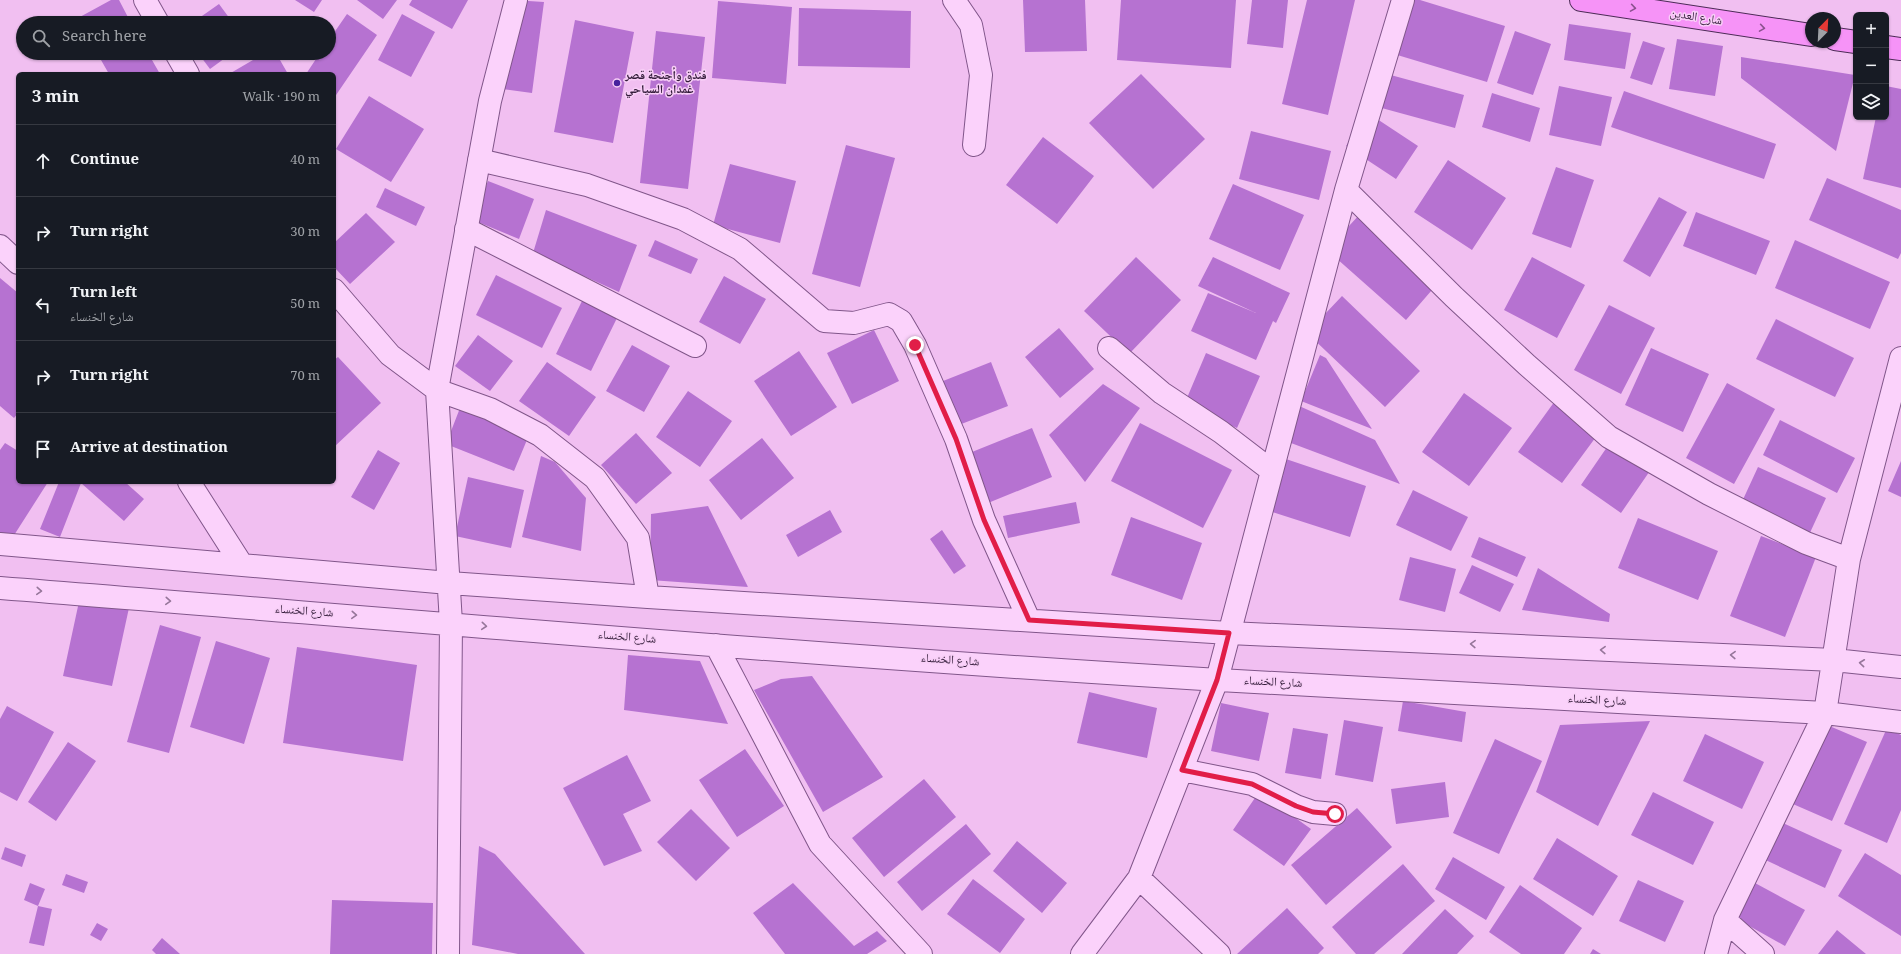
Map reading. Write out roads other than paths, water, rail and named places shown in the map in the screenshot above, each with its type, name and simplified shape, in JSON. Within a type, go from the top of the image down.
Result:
[{"type":"main road","name":"شارع العدين","points":[[1581,0],[1805,34]]},
{"type":"main road","points":[[1841,40],[1853,42]]},
{"type":"main road","points":[[1889,47],[1901,49]]},
{"type":"street","points":[[145,0],[154,16]]},
{"type":"street","points":[[448,954],[451,623],[437,390],[490,101],[516,0]]},
{"type":"street","points":[[954,0],[971,25],[981,75],[974,145]]},
{"type":"street","points":[[1082,954],[1139,878],[1217,680],[1346,190],[1403,0]]},
{"type":"street","points":[[180,60],[187,72]]},
{"type":"street","points":[[479,160],[587,186],[683,219],[740,249],[824,321],[854,323],[888,314],[902,321],[915,345],[956,439],[984,520],[1029,620]]},
{"type":"street","points":[[1346,190],[1454,297],[1527,365],[1609,437],[1709,494],[1806,543],[1850,560]]},
{"type":"street","points":[[466,230],[696,346]]},
{"type":"street","points":[[0,246],[16,261]]},
{"type":"street","points":[[336,292],[390,355],[437,390],[490,409],[540,435],[595,478],[638,538],[648,597]]},
{"type":"street","points":[[1109,348],[1162,393],[1221,432],[1272,471]]},
{"type":"street","points":[[1716,954],[1725,920],[1825,713],[1850,560],[1901,358]]},
{"type":"street","points":[[190,484],[242,565]]},
{"type":"street","points":[[0,544],[449,583],[648,597],[1229,633],[1834,660],[1901,667]]},
{"type":"street","name":"شارع الخنساء","points":[[0,588],[716,645],[1217,680],[1825,713],[1901,722]]},
{"type":"street","points":[[716,645],[820,844],[920,954]]},
{"type":"street","points":[[1182,770],[1252,784],[1296,806],[1313,812],[1335,814]]},
{"type":"street","points":[[1139,878],[1218,954]]},
{"type":"street","points":[[1725,920],[1763,954]]},
{"type":"place","name":"فندق وأجنحة قصر غمدان السياحي","points":[[617,83]]}]
